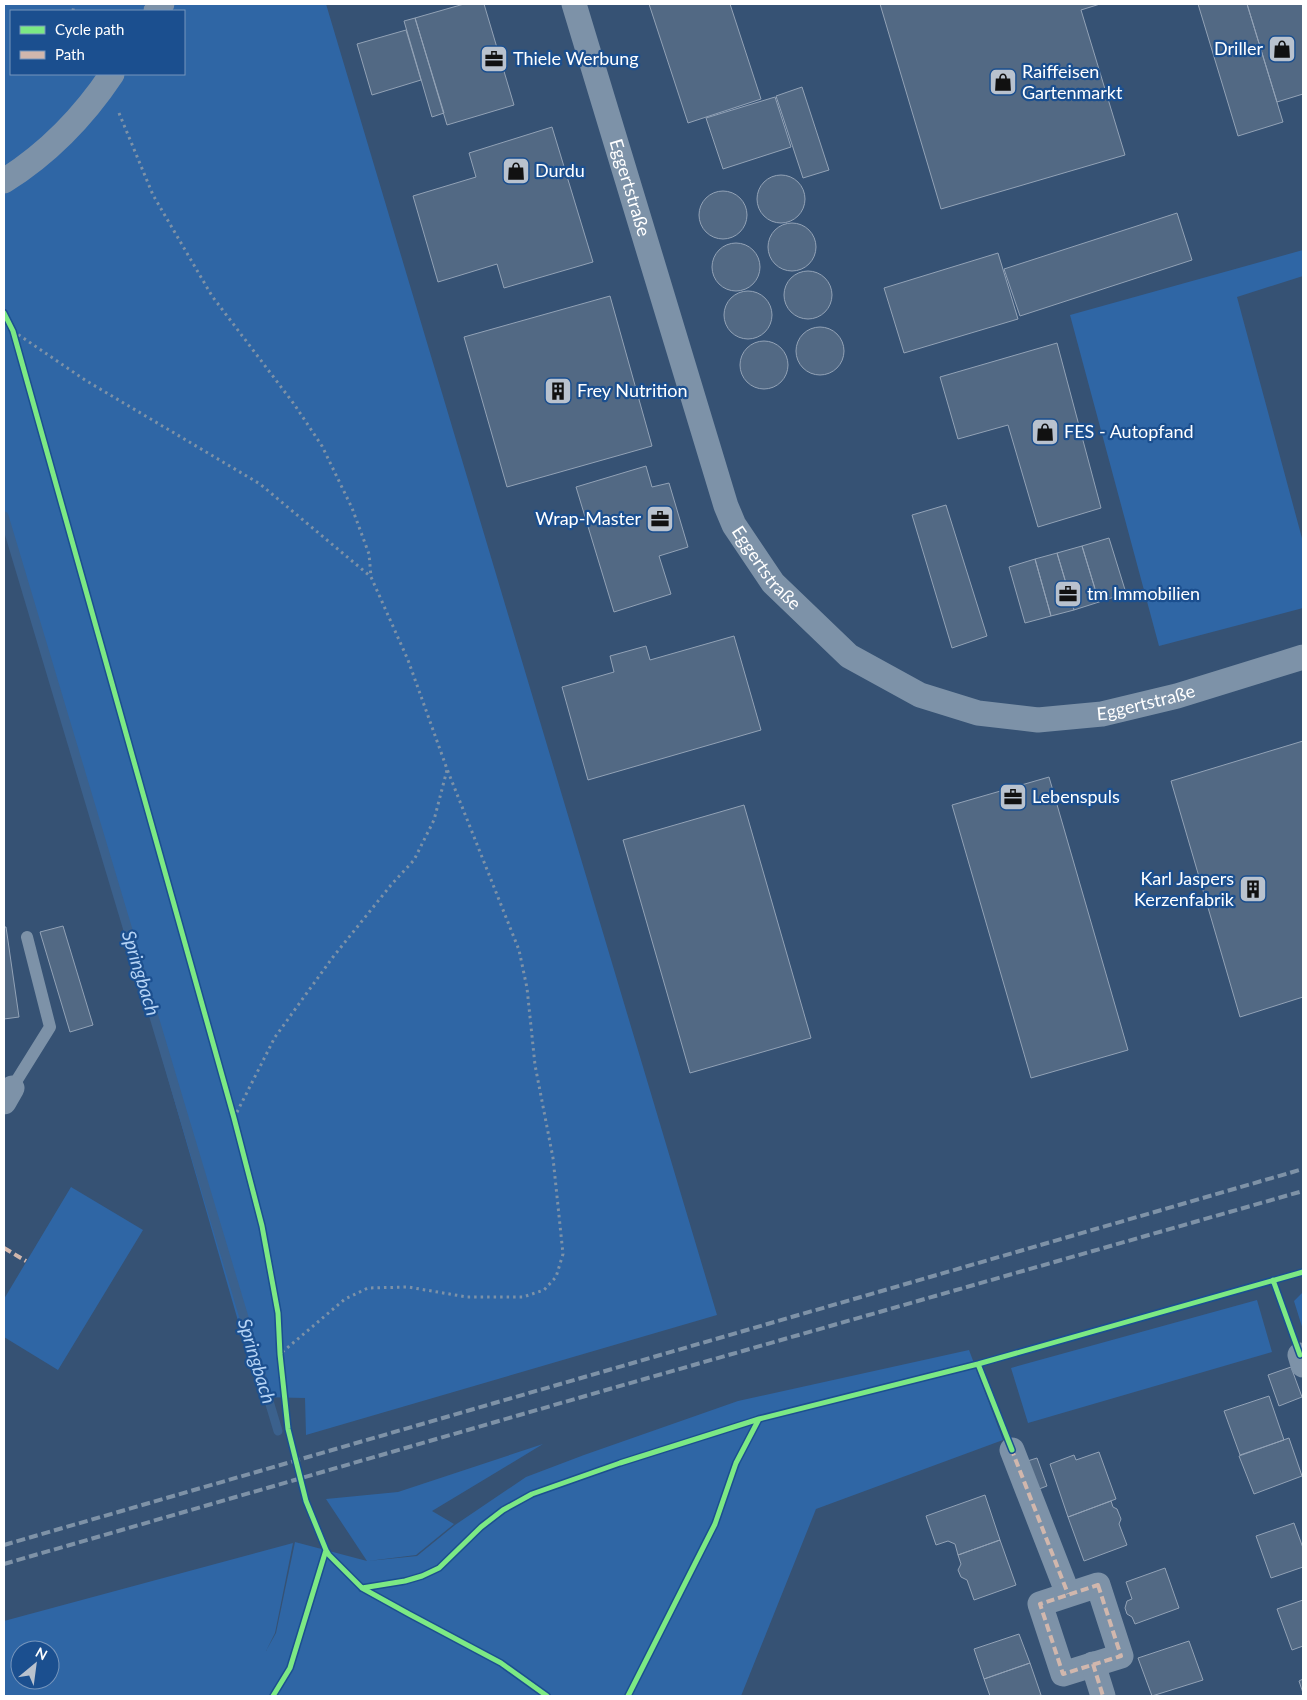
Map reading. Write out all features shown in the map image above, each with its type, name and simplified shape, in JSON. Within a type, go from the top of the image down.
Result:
[{"type":"street","name":"Eggertstraße","points":[[574,4],[721,488],[732,518],[773,583],[849,656],[920,695],[940,702],[978,713],[1038,720],[1102,714],[1177,696],[1303,657]]},
{"type":"street","points":[[4,180],[18,172],[64,134],[107,81]]},
{"type":"street","points":[[1012,1450],[1068,1594]]},
{"type":"street","points":[[1098,1585],[1121,1656],[1093,1664],[1063,1674],[1040,1604],[1098,1585]]},
{"type":"street","points":[[1093,1664],[1103,1696]]},
{"type":"lane","points":[[8,1095],[50,1028],[28,937]]},
{"type":"path","points":[[107,81],[153,195],[212,296],[294,404],[322,446],[352,508],[369,554],[371,577],[408,660],[447,769],[519,950],[527,988],[535,1065],[553,1158],[563,1254],[556,1277],[544,1290],[523,1297],[467,1297],[408,1286],[368,1288],[345,1299],[280,1354]]},
{"type":"path","points":[[13,331],[86,380],[260,484],[371,577]]},
{"type":"path","points":[[234,1118],[275,1037],[333,957],[391,885],[414,860],[434,820],[447,769]]},
{"type":"shaded area","points":[[4,4],[326,4],[717,1315],[306,1435],[305,1398],[260,1397],[4,510]]},
{"type":"shaded area","points":[[1303,250],[1303,276],[1237,297],[1303,542],[1303,608],[1159,646],[1070,315]]},
{"type":"shaded area","points":[[71,1187],[143,1230],[58,1370],[4,1337],[4,1299]]},
{"type":"shaded area","points":[[1303,1292],[1303,1330],[1294,1301]]},
{"type":"shaded area","points":[[1257,1300],[1272,1352],[1028,1423],[1011,1368]]},
{"type":"shaded area","points":[[969,1350],[1003,1440],[816,1509],[741,1696],[4,1696],[4,1621],[293,1543],[275,1633],[266,1651],[276,1633],[295,1542],[367,1561],[326,1499],[398,1492],[543,1444],[432,1511],[454,1524],[416,1555],[368,1561],[417,1556],[455,1525],[526,1477],[738,1401]]},
{"type":"building","points":[[464,4],[484,4],[514,105],[447,125],[415,18]]},
{"type":"building","points":[[649,4],[730,4],[761,99],[688,123]]},
{"type":"building","name":"Raiffeisen Gartenmarkt","points":[[880,4],[1100,4],[1081,10],[1125,155],[941,209]]},
{"type":"building","points":[[1198,4],[1247,4],[1283,122],[1238,136]]},
{"type":"building","name":"Driller","points":[[1247,4],[1303,4],[1303,94],[1277,102]]},
{"type":"building","points":[[415,18],[444,113],[432,117],[404,21]]},
{"type":"building","points":[[406,30],[421,80],[372,95],[357,44]]},
{"type":"building","points":[[802,87],[829,170],[803,178],[776,96]]},
{"type":"building","points":[[775,97],[791,147],[723,169],[706,118]]},
{"type":"building","points":[[552,127],[593,262],[504,288],[497,264],[438,282],[413,196],[476,177],[469,153]]},
{"type":"building","points":[[781,175],[790,177],[798,182],[803,190],[805,199],[803,208],[798,216],[790,221],[781,223],[772,221],[764,216],[759,208],[757,199],[759,190],[764,182],[772,177]]},
{"type":"building","points":[[723,191],[732,193],[740,198],[745,206],[747,215],[745,224],[740,232],[732,237],[723,239],[714,237],[706,232],[701,224],[699,215],[701,206],[706,198],[714,193]]},
{"type":"building","points":[[1177,213],[1192,260],[1020,316],[1004,269]]},
{"type":"building","points":[[792,223],[801,225],[809,230],[814,238],[816,247],[814,256],[809,264],[801,269],[792,271],[783,269],[775,264],[770,256],[768,247],[770,238],[775,230],[783,225]]},
{"type":"building","points":[[736,243],[745,245],[753,250],[758,258],[760,267],[758,276],[753,284],[745,289],[736,291],[727,289],[719,284],[714,276],[712,267],[714,258],[719,250],[727,245]]},
{"type":"building","points":[[998,253],[1018,319],[904,353],[884,288]]},
{"type":"building","points":[[808,271],[817,273],[825,278],[830,286],[832,295],[830,304],[825,312],[817,317],[808,319],[799,317],[791,312],[786,304],[784,295],[786,286],[791,278],[799,273]]},
{"type":"building","points":[[748,291],[757,293],[765,298],[770,306],[772,315],[770,324],[765,332],[757,337],[748,339],[739,337],[731,332],[726,324],[724,315],[726,306],[731,298],[739,293]]},
{"type":"building","name":"Frey Nutrition","points":[[610,296],[652,446],[507,487],[464,337]]},
{"type":"building","points":[[820,327],[829,329],[837,334],[842,342],[844,351],[842,360],[837,368],[829,373],[820,375],[811,373],[803,368],[798,360],[796,351],[798,342],[803,334],[811,329]]},
{"type":"building","points":[[764,341],[773,343],[781,348],[786,356],[788,365],[786,374],[781,382],[773,387],[764,389],[755,387],[747,382],[742,374],[740,365],[742,356],[747,348],[755,343]]},
{"type":"building","name":"FES - Autopfand","points":[[1057,343],[1101,508],[1038,527],[1008,425],[958,439],[940,377]]},
{"type":"building","points":[[646,466],[652,487],[669,483],[688,547],[659,556],[671,594],[614,612],[576,487]]},
{"type":"building","points":[[946,505],[987,636],[952,648],[912,515]]},
{"type":"building","points":[[1109,538],[1126,593],[1099,602],[1082,546]]},
{"type":"building","points":[[1082,546],[1099,602],[1074,610],[1057,553]]},
{"type":"building","points":[[1057,553],[1074,610],[1051,616],[1035,559]]},
{"type":"building","points":[[1035,559],[1051,616],[1025,623],[1009,567]]},
{"type":"building","points":[[734,636],[761,730],[588,780],[562,687],[614,672],[610,656],[646,646],[650,660]]},
{"type":"building","name":"Karl Jaspers Kerzenfabrik","points":[[1303,741],[1303,997],[1240,1017],[1171,781]]},
{"type":"building","points":[[1049,777],[1128,1050],[1031,1078],[952,805]]},
{"type":"building","points":[[744,805],[811,1038],[690,1073],[623,840]]},
{"type":"building","points":[[63,926],[93,1025],[70,1032],[40,932]]},
{"type":"building","points":[[4,927],[6,927],[19,1017],[4,1019]]},
{"type":"building","points":[[1291,1367],[1302,1397],[1279,1406],[1268,1375]]},
{"type":"building","points":[[1269,1396],[1284,1440],[1240,1455],[1224,1411]]},
{"type":"building","points":[[1289,1438],[1302,1476],[1254,1494],[1239,1456]]},
{"type":"building","points":[[1099,1452],[1116,1499],[1068,1517],[1050,1464],[1074,1455],[1076,1460]]},
{"type":"building","points":[[1037,1458],[1047,1486],[1031,1492],[1021,1463]]},
{"type":"building","points":[[985,1495],[1000,1540],[958,1555],[955,1544],[948,1541],[936,1545],[926,1516]]},
{"type":"building","points":[[1111,1501],[1121,1519],[1119,1524],[1127,1545],[1084,1561],[1068,1517]]},
{"type":"building","points":[[1294,1523],[1303,1548],[1303,1567],[1271,1578],[1256,1536]]},
{"type":"building","points":[[1000,1540],[1016,1585],[974,1600],[967,1580],[961,1577],[958,1570],[961,1564],[958,1555]]},
{"type":"building","points":[[1165,1568],[1179,1608],[1135,1624],[1125,1608],[1127,1601],[1132,1599],[1126,1582]]},
{"type":"building","points":[[1303,1600],[1303,1646],[1292,1650],[1277,1609]]},
{"type":"building","points":[[1019,1634],[1030,1663],[984,1679],[974,1649]]},
{"type":"building","points":[[1189,1641],[1203,1680],[1152,1696],[1138,1658]]},
{"type":"building","points":[[1030,1663],[1041,1695],[990,1696],[984,1679]]},
{"type":"building","points":[[1303,1679],[1303,1693],[1299,1681]]},
{"type":"waterway","name":"Springbach","points":[[4,516],[278,1431]]},
{"type":"railway","points":[[4,1545],[1303,1169]]},
{"type":"railway","points":[[4,1564],[1303,1191]]},
{"type":"marked path","points":[[4,1248],[26,1261]]},
{"type":"marked path","points":[[1011,1448],[1068,1594]]},
{"type":"marked path","points":[[1098,1585],[1121,1656],[1063,1674],[1040,1604],[1098,1585]]},
{"type":"marked path","points":[[1093,1664],[1103,1696]]},
{"type":"cycle path","points":[[4,313],[13,331],[234,1118],[262,1226],[278,1313],[280,1354],[288,1429],[306,1501],[329,1555],[362,1588],[501,1663],[547,1696]]},
{"type":"cycle path","points":[[362,1588],[405,1581],[439,1568],[481,1527],[503,1510],[532,1494],[620,1463],[759,1419],[978,1364],[1303,1272]]},
{"type":"cycle path","points":[[1273,1280],[1300,1355]]},
{"type":"cycle path","points":[[978,1364],[1012,1450]]},
{"type":"cycle path","points":[[628,1696],[715,1524],[736,1463],[759,1419]]},
{"type":"cycle path","points":[[273,1696],[290,1668],[326,1550]]},
{"type":"place","name":"Driller","points":[[1282,49]]},
{"type":"place","name":"Thiele Werbung","points":[[494,59]]},
{"type":"place","name":"Raiffeisen Gartenmarkt","points":[[1003,82]]},
{"type":"place","name":"Durdu","points":[[516,171]]},
{"type":"place","name":"Frey Nutrition","points":[[558,391]]},
{"type":"place","name":"FES - Autopfand","points":[[1045,432]]},
{"type":"place","name":"Wrap-Master","points":[[660,519]]},
{"type":"place","name":"tm Immobilien","points":[[1068,594]]},
{"type":"place","name":"Lebenspuls","points":[[1013,797]]},
{"type":"place","name":"Karl Jaspers Kerzenfabrik","points":[[1253,889]]}]
